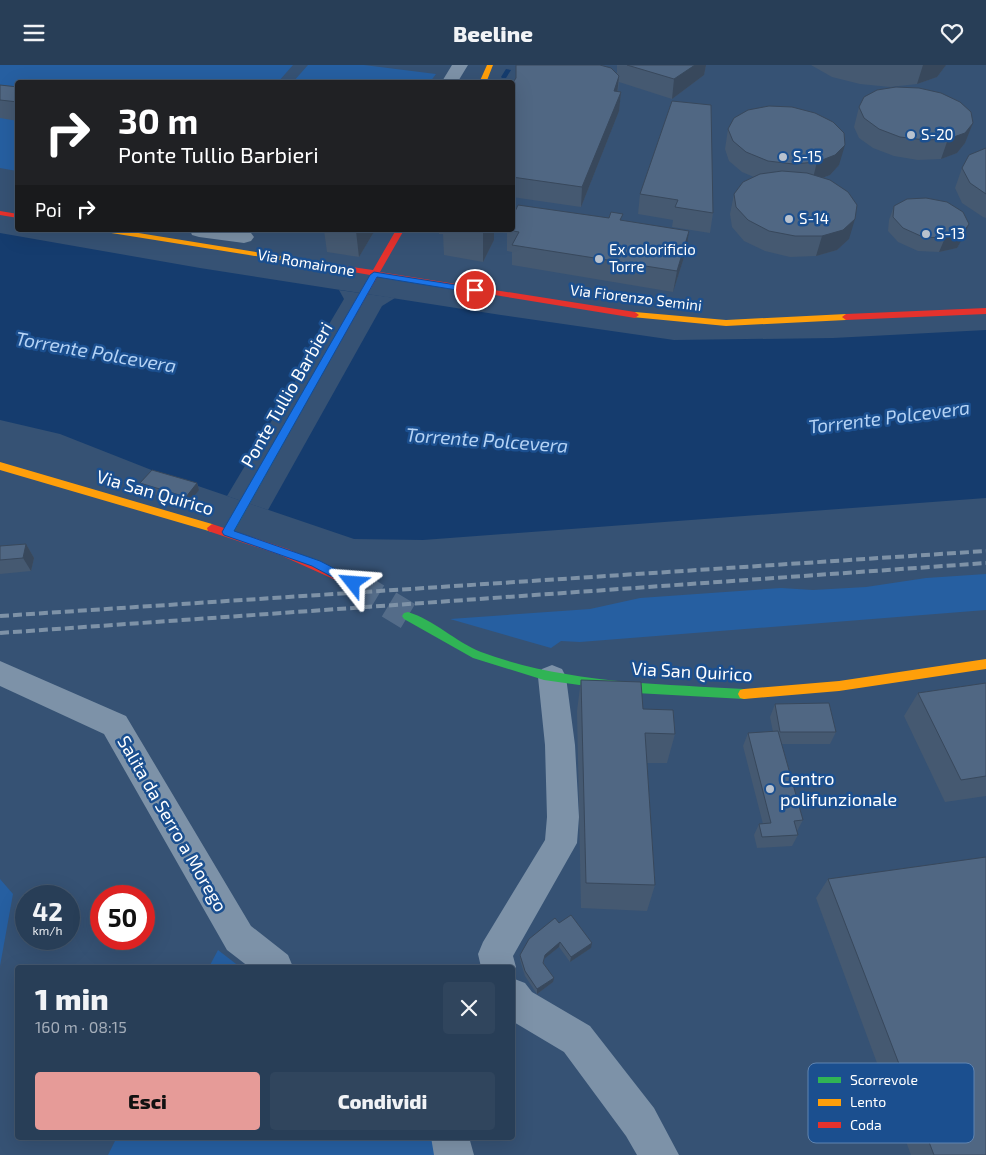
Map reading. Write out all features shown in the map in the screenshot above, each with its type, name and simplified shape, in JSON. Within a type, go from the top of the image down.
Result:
[{"type":"main road","points":[[483,80],[490,65]]},
{"type":"main road","points":[[0,213],[15,215]]},
{"type":"main road","name":"Via Romairone","points":[[141,232],[195,235],[374,275],[399,232]]},
{"type":"main road","name":"Ponte Tullio Barbieri","points":[[228,532],[365,294],[374,275]]},
{"type":"main road","name":"Via Fiorenzo Semini","points":[[374,275],[653,319],[690,322],[726,323],[986,311]]},
{"type":"main road","name":"Via San Quirico","points":[[0,466],[228,532],[316,563],[353,583]]},
{"type":"main road","name":"Via San Quirico","points":[[408,616],[440,636],[477,655],[513,667],[552,677],[624,687],[696,693],[748,694],[804,689],[986,664]]},
{"type":"street","points":[[451,80],[460,65]]},
{"type":"street","points":[[195,235],[244,237]]},
{"type":"street","name":"Salita da Serro a Morego","points":[[0,673],[115,725],[239,938],[273,965]]},
{"type":"street","points":[[498,965],[495,953],[561,843],[563,817],[560,745],[552,677]]},
{"type":"street","points":[[515,1000],[519,1005],[577,1039],[640,1122],[659,1155]]},
{"type":"street","points":[[451,1140],[454,1155]]},
{"type":"shaded area","points":[[0,65],[293,65],[280,80],[15,80],[15,171],[0,168]]},
{"type":"shaded area","points":[[308,65],[364,65],[436,74],[432,80],[295,80]]},
{"type":"shaded area","points":[[986,574],[986,610],[580,642],[561,641],[551,648],[450,619],[590,609],[640,598],[781,588],[813,590],[866,587],[926,578]]},
{"type":"shaded area","points":[[0,879],[13,894],[0,966]]},
{"type":"shaded area","points":[[218,950],[237,965],[210,965]]},
{"type":"shaded area","points":[[116,1140],[434,1140],[437,1155],[108,1155]]},
{"type":"water","name":"Torrente Polcevera","points":[[0,233],[200,268],[674,340],[833,338],[986,330],[986,498],[423,540],[354,539],[154,471],[60,434],[0,420]]},
{"type":"pier","points":[[339,290],[395,298],[382,306],[268,510],[227,496],[344,299]]},
{"type":"building","points":[[516,65],[600,65],[611,68],[619,76],[614,91],[621,92],[582,187],[515,177]]},
{"type":"building","points":[[627,65],[695,65],[674,79]]},
{"type":"building","points":[[0,85],[15,87],[15,102],[0,100]]},
{"type":"building","points":[[896,87],[919,88],[941,93],[960,102],[971,112],[973,123],[965,133],[948,139],[925,140],[900,137],[879,129],[864,118],[859,107],[864,97],[877,90]]},
{"type":"building","points":[[672,101],[711,105],[713,213],[675,207],[678,200],[640,194]]},
{"type":"building","points":[[769,106],[792,107],[815,113],[833,122],[844,133],[845,145],[835,155],[817,162],[793,164],[768,161],[746,152],[733,141],[728,129],[734,118],[748,110]]},
{"type":"building","points":[[986,148],[986,194],[970,183],[962,168],[969,155]]},
{"type":"building","points":[[782,171],[807,173],[830,180],[848,192],[857,205],[855,219],[843,230],[822,236],[795,236],[769,231],[748,220],[736,207],[734,194],[743,182],[760,174]]},
{"type":"building","points":[[926,198],[947,202],[963,212],[969,224],[962,234],[945,238],[923,237],[903,228],[893,217],[894,206],[907,199]]},
{"type":"building","points":[[518,205],[609,218],[611,212],[623,214],[620,220],[689,231],[677,271],[512,245],[519,232],[515,231],[515,212]]},
{"type":"building","points":[[152,470],[197,483],[186,497],[140,483]]},
{"type":"building","points":[[26,544],[23,558],[0,560],[0,546]]},
{"type":"building","points":[[581,680],[641,682],[643,709],[673,710],[675,734],[645,733],[655,885],[586,883]]},
{"type":"building","points":[[986,683],[986,776],[961,780],[918,693]]},
{"type":"building","points":[[829,703],[836,732],[780,732],[775,704]]},
{"type":"building","name":"Centro polifunzionale","points":[[778,731],[803,820],[794,821],[798,835],[762,837],[759,824],[771,823],[748,733]]},
{"type":"building","points":[[986,857],[986,1155],[934,1155],[929,1143],[974,1143],[974,1063],[899,1063],[828,879]]},
{"type":"building","points":[[571,915],[592,943],[571,957],[560,942],[545,955],[543,963],[554,978],[537,989],[525,971],[520,955],[529,939],[555,918],[559,923]]},
{"type":"waterway","points":[[504,77],[508,70]]},
{"type":"tunnel","points":[[353,583],[408,616]]},
{"type":"railway","points":[[0,616],[986,551]]},
{"type":"railway","points":[[0,633],[986,563]]},
{"type":"traffic: fast","points":[[228,532],[341,333]]},
{"type":"traffic: fast","points":[[408,616],[477,655],[544,675],[636,688],[744,694]]},
{"type":"traffic: slow","points":[[483,80],[490,65]]},
{"type":"traffic: slow","points":[[118,232],[324,265]]},
{"type":"traffic: slow","points":[[635,315],[726,323],[846,317]]},
{"type":"traffic: slow","points":[[0,466],[212,528]]},
{"type":"traffic: slow","points":[[744,694],[839,686],[986,664]]},
{"type":"traffic: jam","points":[[0,213],[15,216]]},
{"type":"traffic: jam","points":[[341,333],[399,232]]},
{"type":"traffic: jam","points":[[324,265],[635,315]]},
{"type":"traffic: jam","points":[[846,317],[986,311]]},
{"type":"traffic: jam","points":[[212,528],[284,552],[353,583]]},
{"type":"place","name":"S-20","points":[[911,135]]},
{"type":"place","name":"S-15","points":[[783,157]]},
{"type":"place","name":"S-14","points":[[789,219]]},
{"type":"place","name":"S-13","points":[[926,234]]},
{"type":"place","name":"Ex colorificio Torre","points":[[599,259]]},
{"type":"place","name":"Centro polifunzionale","points":[[770,789]]},
{"type":"route","points":[[353,583],[316,563],[228,532],[374,275],[475,290]]}]
